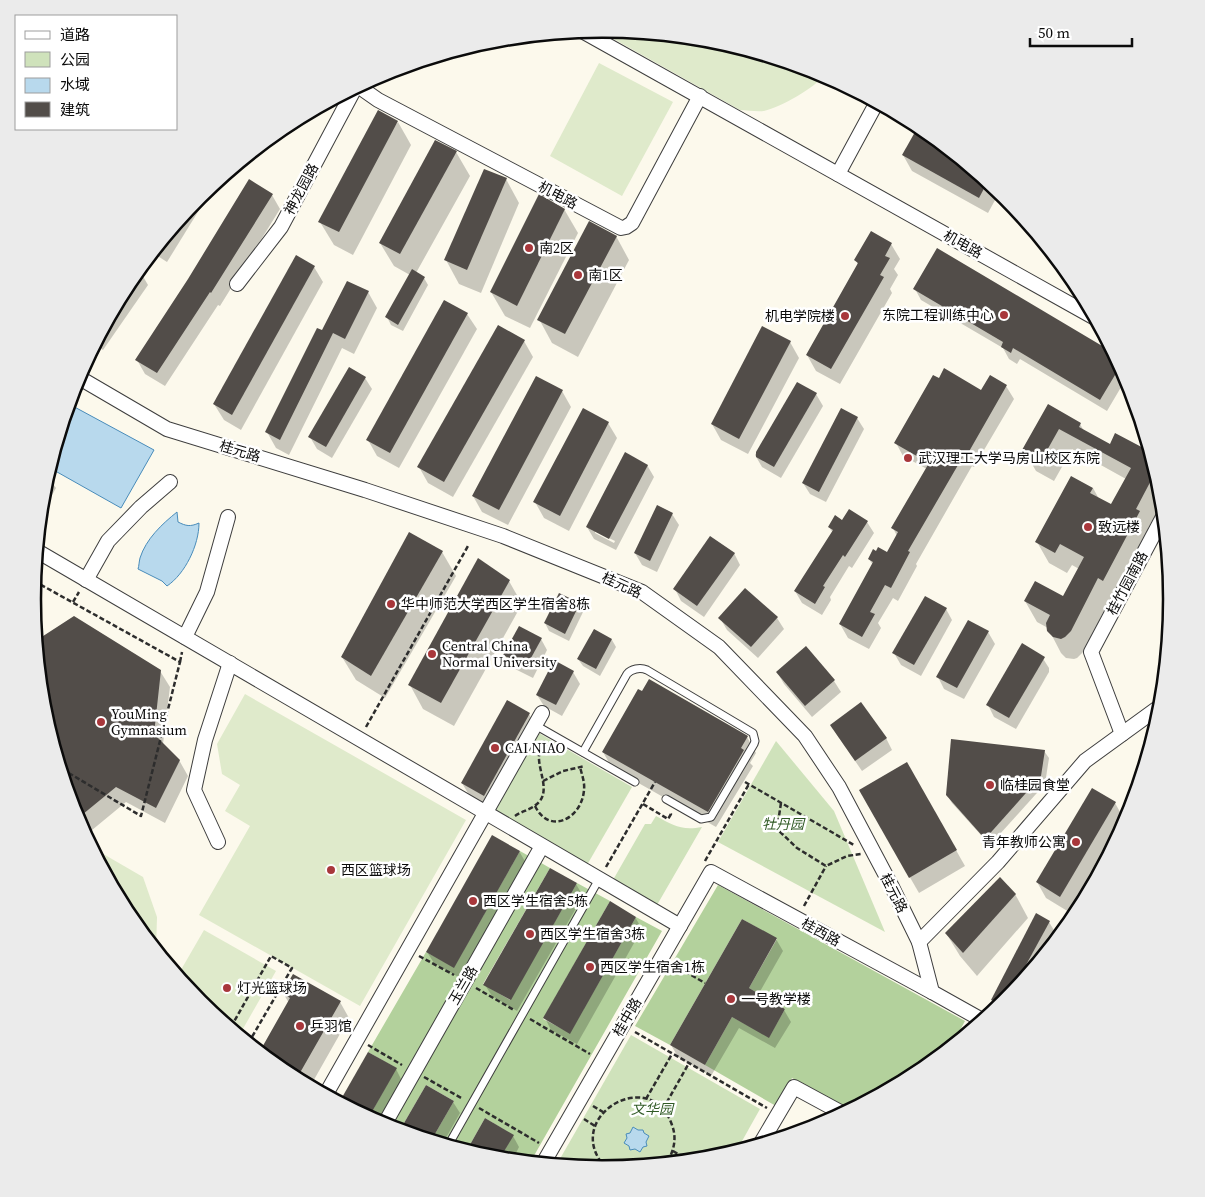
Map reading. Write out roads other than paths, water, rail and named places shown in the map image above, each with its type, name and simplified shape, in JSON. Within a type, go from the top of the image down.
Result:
[{"type":"street","name":"机电路","points":[[595,38],[1084,311]]},
{"type":"street","name":"机电路","points":[[363,91],[621,228],[626,227],[632,222],[700,96]]},
{"type":"street","name":"神龙园路","points":[[237,284],[281,227],[351,97]]},
{"type":"street","points":[[838,174],[874,108]]},
{"type":"street","name":"桂元路","points":[[85,381],[166,429],[365,490],[503,536],[642,592],[719,647],[805,736],[839,787],[919,942],[932,992]]},
{"type":"street","points":[[86,580],[108,541],[141,507],[170,482]]},
{"type":"street","points":[[185,637],[207,592],[228,517]]},
{"type":"street","name":"桂竹园南路","points":[[1122,734],[1091,652],[1159,525]]},
{"type":"street","points":[[44,555],[680,926]]},
{"type":"street","points":[[218,842],[194,790],[205,740],[230,663]]},
{"type":"street","points":[[919,942],[998,862],[1085,762],[1152,712]]},
{"type":"street","points":[[329,1088],[538,719]]},
{"type":"street","name":"玉兰路","points":[[388,1117],[542,846]]},
{"type":"street","name":"桂西路","points":[[711,872],[932,992]]},
{"type":"street","name":"桂中路","points":[[547,1156],[711,872]]},
{"type":"street","points":[[932,992],[973,1019]]},
{"type":"street","points":[[766,1135],[794,1087],[835,1109]]},
{"type":"lane","points":[[583,752],[626,674],[631,670],[641,668],[644,668],[753,733],[754,744],[711,817],[701,819],[666,799]]},
{"type":"lane","points":[[538,719],[549,733],[635,782]]},
{"type":"lane","points":[[452,1139],[599,879]]},
{"type":"water","points":[[75,407],[154,450],[121,508],[56,472]]},
{"type":"water","points":[[177,512],[178,522],[188,526],[199,523],[197,540],[185,567],[174,581],[167,586],[162,581],[138,569],[140,558],[150,538]]},
{"type":"water","points":[[633,1127],[643,1130],[649,1136],[646,1142],[647,1146],[643,1147],[640,1152],[635,1149],[630,1150],[629,1146],[624,1143],[627,1138],[626,1134],[630,1133]]},
{"type":"place","name":"南2区","points":[[529,248]]},
{"type":"place","name":"南1区","points":[[578,275]]},
{"type":"place","name":"东院工程训练中心","points":[[1004,315]]},
{"type":"place","name":"机电学院楼","points":[[845,316]]},
{"type":"place","name":"武汉理工大学马房山校区东院","points":[[908,458]]},
{"type":"place","name":"致远楼","points":[[1088,527]]},
{"type":"place","name":"华中师范大学西区学生宿舍8栋","points":[[391,604]]},
{"type":"place","name":"Central China Normal University","points":[[432,654]]},
{"type":"place","name":"YouMing Gymnasium","points":[[101,722]]},
{"type":"place","name":"CAI NIAO","points":[[495,748]]},
{"type":"place","name":"临桂园食堂","points":[[990,785]]},
{"type":"place","name":"青年教师公寓","points":[[1076,842]]},
{"type":"place","name":"西区篮球场","points":[[331,870]]},
{"type":"place","name":"西区学生宿舍5栋","points":[[473,901]]},
{"type":"place","name":"西区学生宿舍3栋","points":[[530,934]]},
{"type":"place","name":"西区学生宿舍1栋","points":[[590,967]]},
{"type":"place","name":"灯光篮球场","points":[[227,988]]},
{"type":"place","name":"一号教学楼","points":[[731,999]]},
{"type":"place","name":"乒羽馆","points":[[300,1026]]},
{"type":"park label","name":"牡丹园","points":[[783,824]]},
{"type":"park label","name":"文华园","points":[[652,1109]]}]
